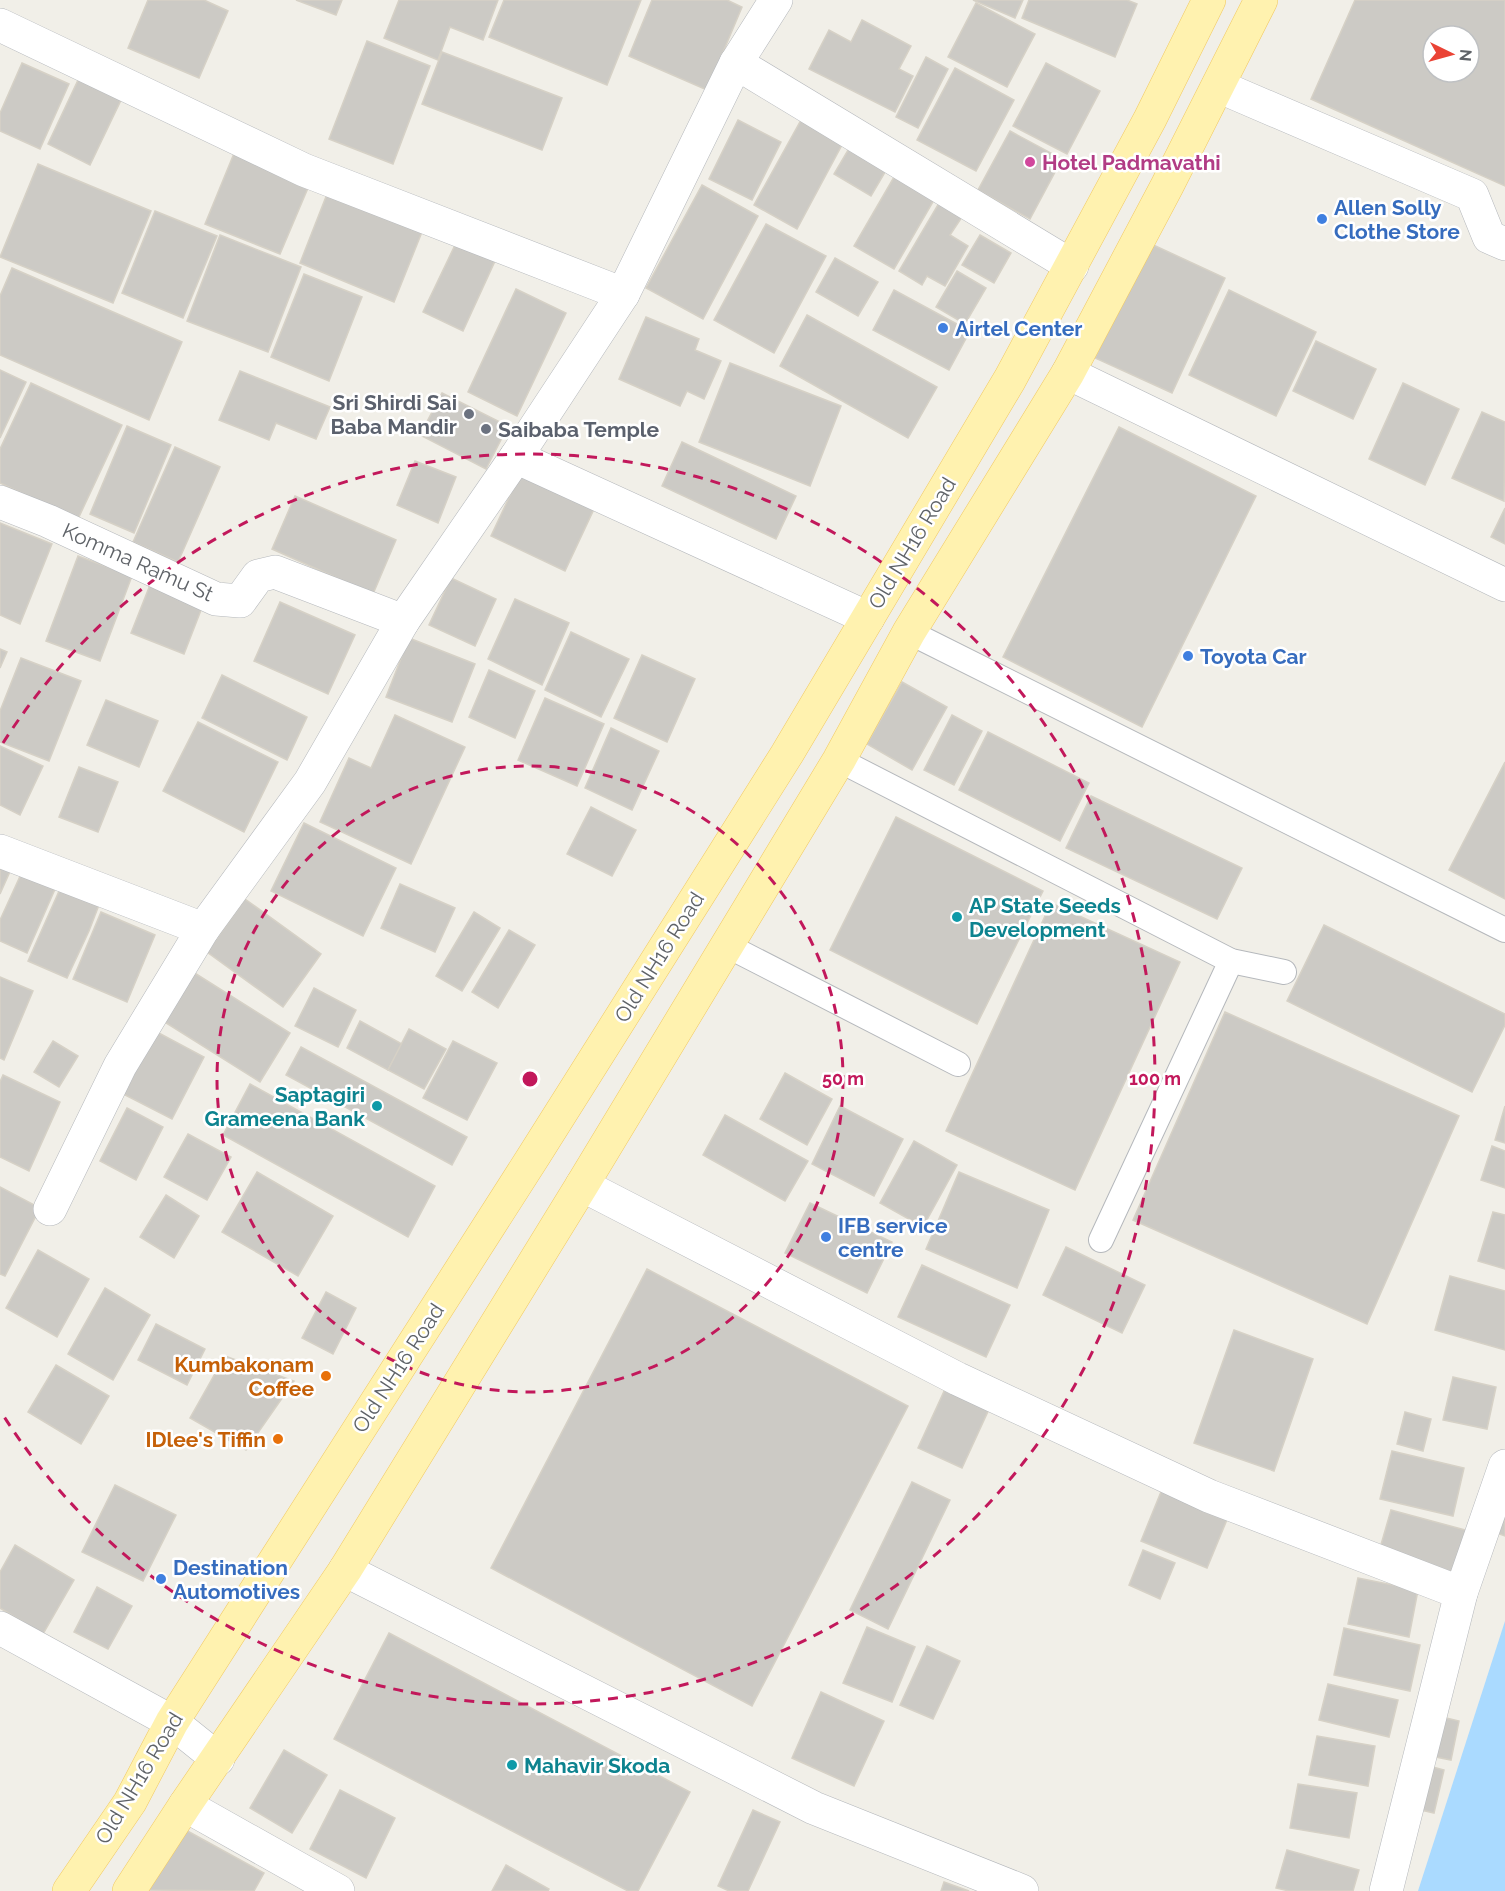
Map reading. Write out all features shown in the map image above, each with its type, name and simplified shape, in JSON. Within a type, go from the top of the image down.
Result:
[{"type":"main road","name":"Old NH16 Road","points":[[69,1891],[130,1802],[172,1722],[787,754],[1010,378],[1150,119],[1209,0]]},
{"type":"main road","name":"Old NH16 Road","points":[[129,1891],[345,1570],[582,1185],[839,760],[909,632],[1068,374],[1261,0]]},
{"type":"street","points":[[50,1209],[120,1066],[203,929],[310,782],[403,621],[516,457],[623,294],[736,63],[776,0]]},
{"type":"street","points":[[0,25],[304,170],[623,294]]},
{"type":"street","points":[[736,63],[1072,266]]},
{"type":"street","points":[[1218,86],[1472,195],[1490,237],[1505,244]]},
{"type":"street","points":[[1068,374],[1505,585]]},
{"type":"street","points":[[516,457],[868,618]]},
{"type":"street","name":"Komma Ramu St","points":[[0,502],[48,521],[216,598],[240,601],[258,576],[275,572],[403,621]]},
{"type":"street","points":[[0,851],[203,929]]},
{"type":"street","points":[[582,1185],[958,1379],[1199,1491],[1461,1593]]},
{"type":"street","points":[[1386,1891],[1461,1593],[1505,1466]]},
{"type":"street","points":[[345,1570],[814,1808],[1022,1891]]},
{"type":"street","points":[[0,1628],[172,1722],[218,1759]]},
{"type":"street","points":[[185,1805],[338,1891]]},
{"type":"lane","points":[[909,632],[1505,930]]},
{"type":"lane","points":[[839,760],[1231,961],[1284,972]]},
{"type":"lane","points":[[726,945],[958,1064]]},
{"type":"lane","points":[[1101,1240],[1231,961]]},
{"type":"water","points":[[1505,1621],[1505,1891],[1418,1891]]},
{"type":"building","points":[[148,0],[204,0],[228,11],[199,78],[128,48]]},
{"type":"building","points":[[296,0],[342,0],[336,15]]},
{"type":"building","points":[[399,0],[498,0],[483,40],[450,27],[438,60],[384,38]]},
{"type":"building","points":[[504,0],[641,0],[607,85],[489,37]]},
{"type":"building","points":[[652,0],[727,0],[742,7],[721,57],[716,94],[629,56]]},
{"type":"building","points":[[973,0],[1023,0],[1015,18]]},
{"type":"building","points":[[1029,0],[1127,0],[1137,4],[1115,57],[1022,18]]},
{"type":"building","points":[[1355,0],[1505,0],[1505,186],[1311,99]]},
{"type":"building","points":[[976,3],[1035,34],[1007,87],[948,57]]},
{"type":"building","points":[[862,20],[911,46],[899,69],[913,76],[895,112],[809,69],[829,30],[851,42]]},
{"type":"building","points":[[367,41],[430,66],[393,164],[329,139]]},
{"type":"building","points":[[442,52],[562,98],[542,150],[422,104]]},
{"type":"building","points":[[926,57],[948,69],[918,128],[896,117]]},
{"type":"building","points":[[22,63],[69,84],[40,149],[0,131],[0,113]]},
{"type":"building","points":[[1046,63],[1100,91],[1067,154],[1013,126]]},
{"type":"building","points":[[955,68],[1014,100],[976,171],[917,140]]},
{"type":"building","points":[[79,78],[122,98],[90,165],[48,144]]},
{"type":"building","points":[[738,120],[781,142],[752,200],[709,179]]},
{"type":"building","points":[[801,120],[843,143],[797,229],[754,205]]},
{"type":"building","points":[[1010,131],[1062,159],[1030,219],[978,190]]},
{"type":"building","points":[[854,140],[891,162],[871,196],[834,174]]},
{"type":"building","points":[[235,151],[311,181],[280,254],[205,224]]},
{"type":"building","points":[[38,164],[151,211],[113,303],[0,257]]},
{"type":"building","points":[[894,177],[934,200],[894,269],[854,246]]},
{"type":"building","points":[[702,185],[758,216],[703,319],[646,288]]},
{"type":"building","points":[[329,189],[424,227],[394,302],[300,263]]},
{"type":"building","points":[[939,203],[962,217],[950,235],[968,246],[945,286],[927,276],[922,285],[899,271]]},
{"type":"building","points":[[155,211],[217,236],[183,318],[122,293]]},
{"type":"building","points":[[766,224],[826,256],[774,353],[714,320]]},
{"type":"building","points":[[220,235],[301,267],[268,352],[187,321]]},
{"type":"building","points":[[980,235],[1011,253],[994,283],[962,265]]},
{"type":"building","points":[[456,243],[495,261],[463,331],[423,312]]},
{"type":"building","points":[[1149,243],[1225,278],[1172,393],[1095,358]]},
{"type":"building","points":[[835,258],[878,282],[858,316],[816,292]]},
{"type":"building","points":[[12,268],[182,342],[149,420],[0,355],[0,296]]},
{"type":"building","points":[[957,271],[986,288],[965,324],[936,307]]},
{"type":"building","points":[[304,274],[362,297],[329,381],[271,357]]},
{"type":"building","points":[[516,289],[566,313],[517,416],[468,392]]},
{"type":"building","points":[[894,290],[970,331],[949,370],[873,330]]},
{"type":"building","points":[[1229,290],[1316,332],[1276,416],[1189,375]]},
{"type":"building","points":[[807,315],[937,387],[908,438],[780,366]]},
{"type":"building","points":[[646,317],[699,339],[695,350],[721,361],[704,399],[687,391],[680,406],[619,379]]},
{"type":"building","points":[[1316,341],[1376,369],[1353,419],[1293,391]]},
{"type":"building","points":[[730,363],[841,406],[810,486],[699,442]]},
{"type":"building","points":[[0,370],[26,382],[0,438]]},
{"type":"building","points":[[240,371],[330,407],[316,439],[276,423],[269,440],[219,420]]},
{"type":"building","points":[[31,383],[122,425],[78,519],[0,483],[0,449]]},
{"type":"building","points":[[1403,383],[1459,409],[1425,485],[1369,459]]},
{"type":"building","points":[[442,393],[508,426],[486,469],[420,435]]},
{"type":"building","points":[[1482,412],[1505,422],[1504,501],[1452,478]]},
{"type":"building","points":[[127,426],[171,445],[134,533],[90,514]]},
{"type":"building","points":[[1119,427],[1256,496],[1142,727],[1003,657]]},
{"type":"building","points":[[682,442],[796,496],[776,539],[662,486]]},
{"type":"building","points":[[175,447],[220,467],[178,562],[133,542]]},
{"type":"building","points":[[415,461],[456,477],[438,523],[397,505]]},
{"type":"building","points":[[521,472],[595,507],[565,571],[491,536]]},
{"type":"building","points":[[295,496],[396,540],[373,594],[272,549]]},
{"type":"building","points":[[1505,508],[1505,544],[1491,537]]},
{"type":"building","points":[[0,523],[52,544],[20,624],[0,615]]},
{"type":"building","points":[[78,556],[132,576],[100,661],[46,641]]},
{"type":"building","points":[[451,578],[496,599],[475,646],[429,625]]},
{"type":"building","points":[[150,585],[203,605],[184,654],[131,633]]},
{"type":"building","points":[[515,599],[569,623],[542,685],[488,659]]},
{"type":"building","points":[[280,602],[355,635],[328,694],[254,661]]},
{"type":"building","points":[[571,632],[629,659],[601,717],[545,690]]},
{"type":"building","points":[[409,638],[475,664],[452,722],[386,697]]},
{"type":"building","points":[[0,649],[7,652],[0,668]]},
{"type":"building","points":[[642,655],[695,679],[667,742],[614,718]]},
{"type":"building","points":[[21,658],[81,681],[49,761],[0,742],[0,711]]},
{"type":"building","points":[[489,670],[535,691],[515,738],[469,717]]},
{"type":"building","points":[[222,675],[307,717],[287,760],[202,718]]},
{"type":"building","points":[[902,682],[947,707],[912,770],[867,744]]},
{"type":"building","points":[[545,698],[604,724],[577,786],[518,760]]},
{"type":"building","points":[[106,700],[158,721],[139,767],[87,745]]},
{"type":"building","points":[[395,715],[465,747],[411,864],[320,822],[349,758],[371,768]]},
{"type":"building","points":[[952,715],[982,731],[954,785],[924,770]]},
{"type":"building","points":[[198,722],[278,762],[244,832],[163,791]]},
{"type":"building","points":[[611,728],[659,751],[632,810],[585,788]]},
{"type":"building","points":[[988,732],[1089,783],[1060,841],[959,790]]},
{"type":"building","points":[[0,746],[43,766],[20,815],[0,805]]},
{"type":"building","points":[[1505,762],[1505,899],[1449,870]]},
{"type":"building","points":[[79,767],[118,782],[98,832],[59,817]]},
{"type":"building","points":[[1091,796],[1242,868],[1217,919],[1066,848]]},
{"type":"building","points":[[591,807],[636,830],[612,876],[567,854]]},
{"type":"building","points":[[896,817],[1043,891],[977,1024],[830,950]]},
{"type":"building","points":[[304,823],[396,868],[363,936],[271,891]]},
{"type":"building","points":[[0,861],[12,867],[0,894]]},
{"type":"building","points":[[22,872],[56,887],[27,953],[0,941],[0,920]]},
{"type":"building","points":[[400,884],[455,908],[435,952],[381,928]]},
{"type":"building","points":[[60,889],[99,905],[67,978],[28,961]]},
{"type":"building","points":[[245,899],[321,954],[283,1007],[207,952]]},
{"type":"building","points":[[1051,903],[1180,962],[1075,1190],[946,1131]]},
{"type":"building","points":[[101,912],[155,935],[127,1002],[73,979]]},
{"type":"building","points":[[474,912],[500,928],[462,991],[436,976]]},
{"type":"building","points":[[1324,925],[1505,1014],[1505,1025],[1472,1092],[1287,1001]]},
{"type":"building","points":[[509,930],[535,945],[498,1008],[472,992]]},
{"type":"building","points":[[193,972],[290,1033],[260,1082],[163,1021]]},
{"type":"building","points":[[0,977],[33,991],[4,1060],[0,1058]]},
{"type":"building","points":[[314,988],[356,1010],[338,1047],[295,1026]]},
{"type":"building","points":[[1225,1012],[1459,1116],[1367,1324],[1133,1220]]},
{"type":"building","points":[[360,1021],[402,1044],[388,1070],[347,1048]]},
{"type":"building","points":[[409,1029],[446,1049],[424,1089],[388,1070]]},
{"type":"building","points":[[155,1031],[204,1057],[172,1119],[123,1094]]},
{"type":"building","points":[[53,1041],[78,1056],[59,1087],[34,1072]]},
{"type":"building","points":[[453,1041],[497,1063],[467,1120],[423,1098]]},
{"type":"building","name":"Saptagiri Grameena Bank","points":[[301,1047],[467,1137],[452,1165],[286,1075]]},
{"type":"building","points":[[785,1073],[832,1099],[807,1145],[760,1119]]},
{"type":"building","points":[[3,1075],[60,1102],[29,1171],[0,1157],[0,1082]]},
{"type":"building","points":[[250,1084],[435,1186],[408,1237],[223,1135]]},
{"type":"building","points":[[840,1106],[903,1139],[874,1196],[812,1164]]},
{"type":"building","points":[[1505,1106],[1505,1143],[1495,1140]]},
{"type":"building","points":[[127,1108],[163,1127],[136,1180],[100,1161]]},
{"type":"building","points":[[725,1115],[808,1161],[785,1201],[703,1155]]},
{"type":"building","points":[[188,1134],[231,1157],[207,1200],[164,1177]]},
{"type":"building","points":[[914,1141],[957,1165],[923,1227],[880,1203]]},
{"type":"building","points":[[1492,1146],[1505,1151],[1505,1188],[1481,1180]]},
{"type":"building","points":[[257,1172],[333,1216],[298,1276],[222,1232]]},
{"type":"building","points":[[959,1172],[1049,1210],[1017,1288],[926,1249]]},
{"type":"building","points":[[0,1187],[40,1208],[5,1276],[0,1274]]},
{"type":"building","points":[[166,1195],[199,1216],[174,1258],[140,1237]]},
{"type":"building","points":[[810,1203],[892,1242],[867,1293],[785,1253]]},
{"type":"building","points":[[1493,1212],[1505,1215],[1505,1269],[1478,1261]]},
{"type":"building","points":[[1066,1247],[1145,1285],[1122,1333],[1043,1295]]},
{"type":"building","points":[[38,1250],[89,1279],[57,1337],[6,1308]]},
{"type":"building","points":[[922,1265],[1010,1305],[986,1357],[898,1317]]},
{"type":"building","points":[[647,1269],[908,1406],[752,1706],[491,1568]]},
{"type":"building","points":[[1450,1276],[1505,1291],[1505,1350],[1435,1330]]},
{"type":"building","points":[[105,1288],[150,1315],[113,1380],[68,1354]]},
{"type":"building","points":[[326,1292],[356,1308],[333,1354],[302,1338]]},
{"type":"building","points":[[156,1324],[205,1349],[187,1385],[138,1360]]},
{"type":"building","points":[[1234,1330],[1313,1359],[1274,1471],[1194,1443]]},
{"type":"building","points":[[225,1356],[294,1381],[246,1450],[190,1418]]},
{"type":"building","points":[[56,1365],[109,1396],[81,1444],[28,1412]]},
{"type":"building","points":[[1453,1377],[1496,1387],[1487,1429],[1443,1420]]},
{"type":"building","points":[[946,1387],[990,1407],[962,1468],[918,1448]]},
{"type":"building","points":[[1405,1412],[1431,1419],[1423,1451],[1397,1444]]},
{"type":"building","points":[[1392,1451],[1464,1468],[1453,1516],[1380,1499]]},
{"type":"building","points":[[912,1482],[950,1500],[888,1629],[850,1610]]},
{"type":"building","points":[[1165,1482],[1231,1510],[1207,1568],[1141,1541]]},
{"type":"building","points":[[115,1485],[176,1515],[143,1581],[82,1552]]},
{"type":"building","points":[[1505,1503],[1505,1536],[1494,1532]]},
{"type":"building","points":[[1391,1510],[1469,1531],[1457,1576],[1378,1555]]},
{"type":"building","points":[[15,1545],[74,1580],[43,1634],[0,1608],[0,1572]]},
{"type":"building","points":[[1143,1550],[1175,1563],[1160,1599],[1129,1585]]},
{"type":"building","points":[[1358,1578],[1418,1590],[1409,1637],[1348,1624]]},
{"type":"building","points":[[97,1587],[132,1606],[108,1649],[74,1632]]},
{"type":"building","points":[[867,1627],[915,1647],[892,1702],[843,1683]]},
{"type":"building","points":[[1344,1628],[1420,1645],[1410,1691],[1334,1675]]},
{"type":"building","name":"Mahavir Skoda","points":[[389,1633],[690,1792],[638,1891],[628,1891],[334,1739]]},
{"type":"building","points":[[927,1646],[960,1661],[933,1719],[900,1705]]},
{"type":"building","points":[[1328,1684],[1398,1700],[1389,1737],[1319,1720]]},
{"type":"building","points":[[821,1692],[884,1721],[854,1786],[792,1758]]},
{"type":"building","points":[[1438,1716],[1459,1721],[1451,1760],[1430,1756]]},
{"type":"building","points":[[1317,1736],[1375,1746],[1368,1786],[1309,1775]]},
{"type":"building","points":[[284,1750],[327,1775],[292,1833],[250,1808]]},
{"type":"building","points":[[1422,1764],[1444,1770],[1434,1813],[1412,1808]]},
{"type":"building","points":[[1298,1784],[1357,1793],[1349,1838],[1290,1828]]},
{"type":"building","points":[[340,1790],[395,1818],[366,1878],[310,1849]]},
{"type":"building","points":[[753,1810],[780,1822],[748,1891],[729,1891],[718,1886]]},
{"type":"building","points":[[182,1828],[264,1873],[254,1891],[149,1890]]},
{"type":"building","points":[[1287,1850],[1359,1870],[1353,1891],[1289,1891],[1276,1888]]},
{"type":"building","points":[[506,1865],[549,1889],[548,1891],[492,1891]]},
{"type":"building","points":[[944,1882],[969,1891],[941,1891]]},
{"type":"place","name":"Hotel Padmavathi","points":[[1030,162]]},
{"type":"place","name":"Allen Solly Clothe Store","points":[[1322,219]]},
{"type":"place","name":"Airtel Center","points":[[943,328]]},
{"type":"place","name":"Sri Shirdi Sai Baba Mandir","points":[[469,414]]},
{"type":"place","name":"Saibaba Temple","points":[[486,429]]},
{"type":"place","name":"Toyota Car","points":[[1188,656]]},
{"type":"place","name":"AP State Seeds Development","points":[[957,917]]},
{"type":"place","name":"Saptagiri Grameena Bank","points":[[377,1106]]},
{"type":"place","name":"IFB service centre","points":[[826,1237]]},
{"type":"place","name":"Kumbakonam Coffee","points":[[326,1376]]},
{"type":"place","name":"IDlee's Tiffin","points":[[278,1439]]},
{"type":"place","name":"Destination Automotives","points":[[161,1579]]},
{"type":"place","name":"Mahavir Skoda","points":[[512,1765]]}]
